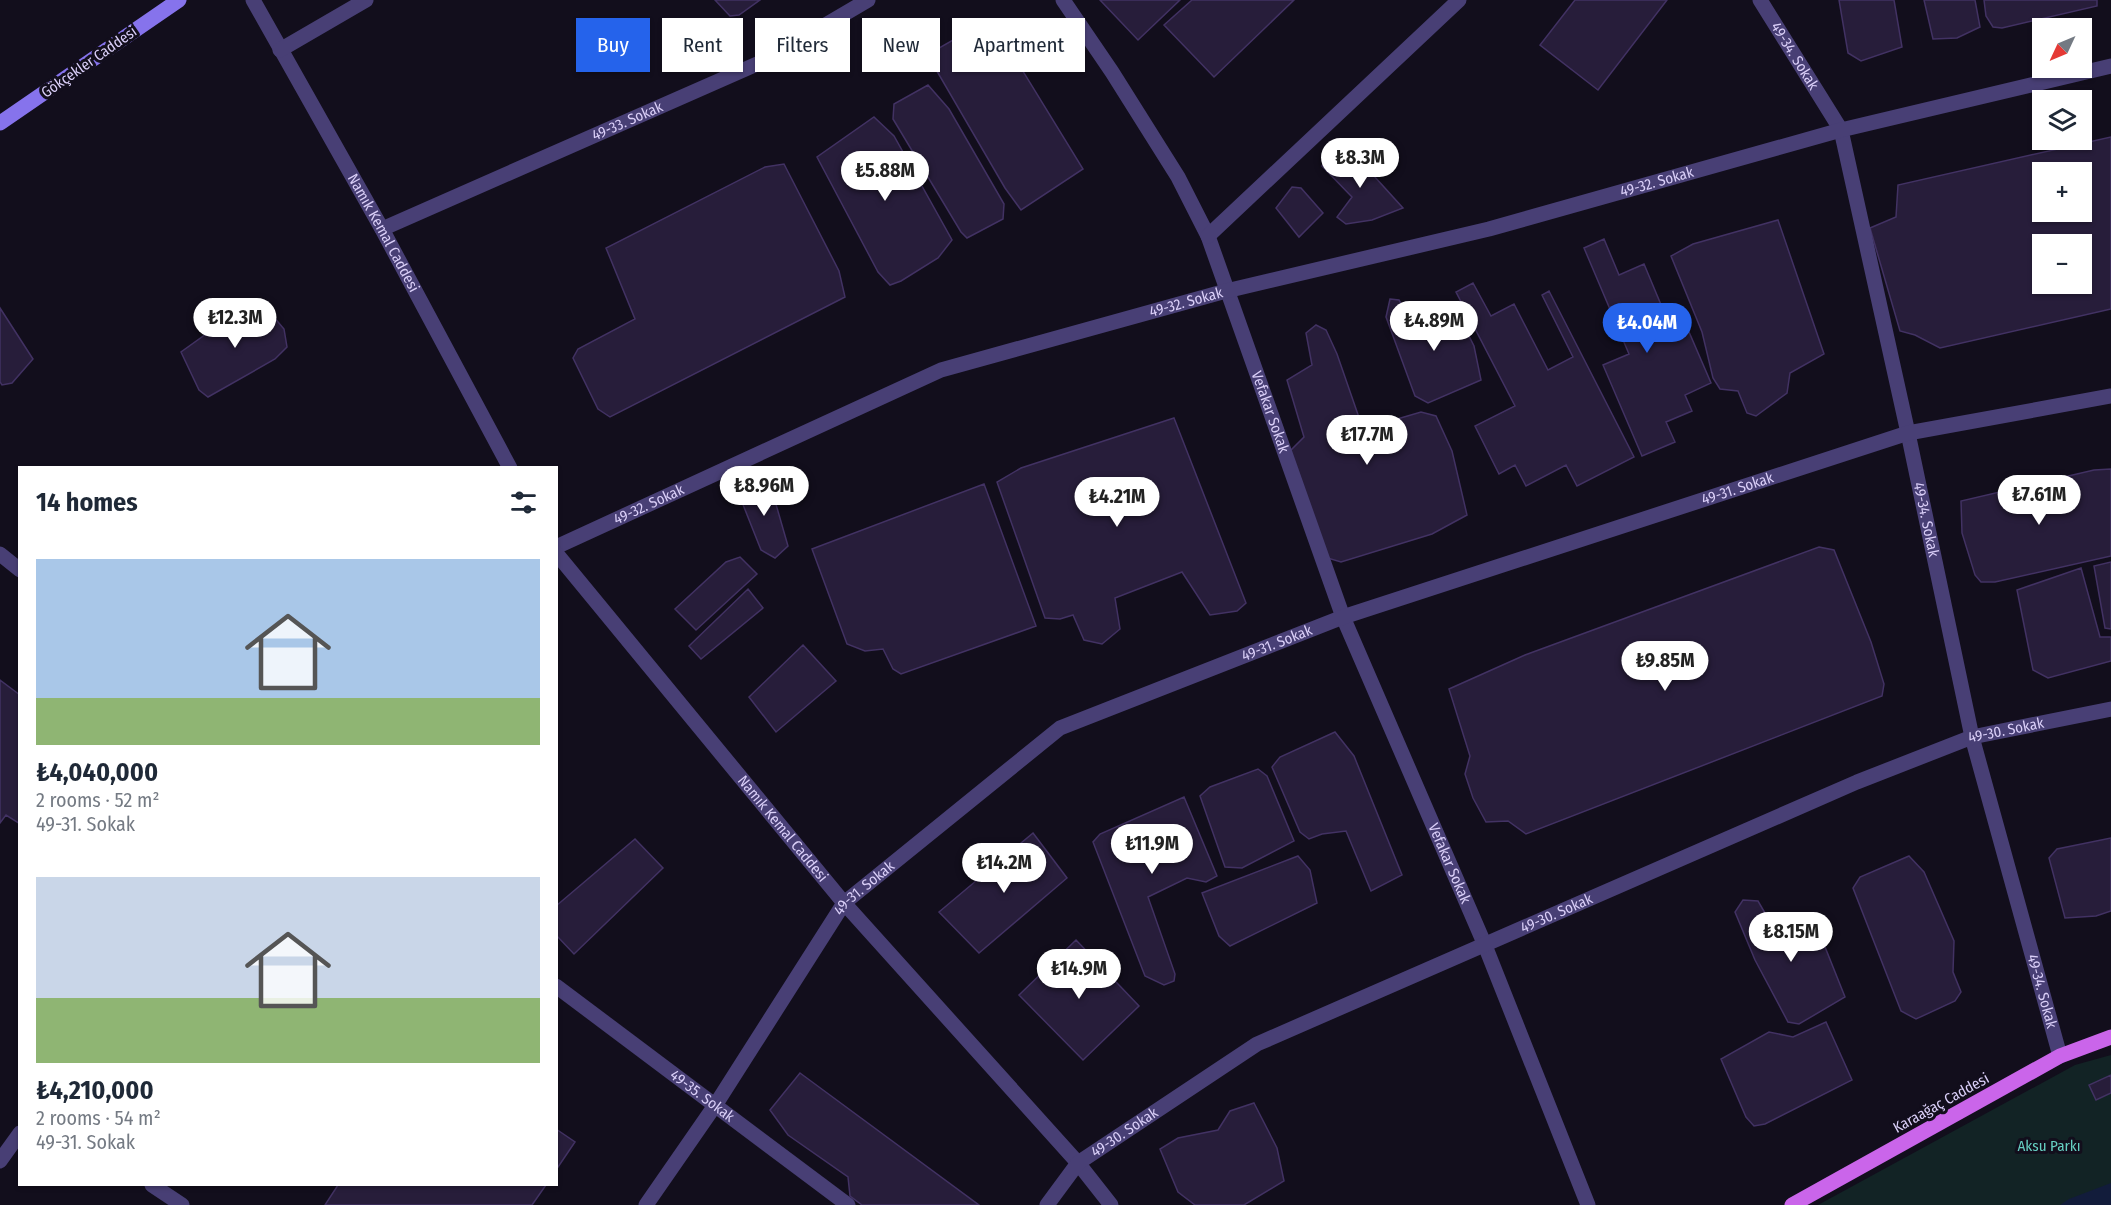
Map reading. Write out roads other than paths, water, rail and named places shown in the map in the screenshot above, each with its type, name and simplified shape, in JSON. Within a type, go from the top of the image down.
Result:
[{"type":"main road","name":"Gökçekler Caddesi","points":[[0,123],[179,0]]},
{"type":"main road","name":"Karaağaç Caddesi","points":[[1792,1205],[2061,1056],[2111,1037]]},
{"type":"street","name":"Namık Kemal Caddesi","points":[[253,0],[382,229],[509,466]]},
{"type":"street","points":[[280,50],[366,0]]},
{"type":"street","name":"49-33. Sokak","points":[[382,229],[766,60],[868,0]]},
{"type":"street","name":"Vefakar Sokak","points":[[1063,0],[1112,72],[1178,177],[1208,236],[1343,617],[1484,943],[1588,1205]]},
{"type":"street","points":[[1208,236],[1459,0]]},
{"type":"street","name":"49-34. Sokak","points":[[1760,0],[1841,130],[1972,736],[2061,1056]]},
{"type":"street","name":"49-32. Sokak","points":[[558,546],[941,370],[1226,291],[1489,229],[1841,130],[2111,66]]},
{"type":"street","name":"49-31. Sokak","points":[[646,1205],[716,1104],[843,903],[1060,728],[1343,617],[1908,433],[2111,396]]},
{"type":"street","points":[[0,554],[18,568]]},
{"type":"street","name":"Namık Kemal Caddesi","points":[[558,555],[843,903],[1078,1163],[1111,1205]]},
{"type":"street","name":"49-30. Sokak","points":[[1047,1205],[1078,1163],[1257,1044],[1857,782],[1972,736],[2111,709]]},
{"type":"street","name":"49-35. Sokak","points":[[558,987],[848,1205]]},
{"type":"street","points":[[0,1161],[18,1136]]},
{"type":"street","points":[[154,1186],[182,1205]]},
{"type":"water","points":[[2111,1183],[2111,1205],[2060,1205],[2069,1199]]},
{"type":"park label","name":"Aksu Parkı","points":[[2049,1146]]}]
